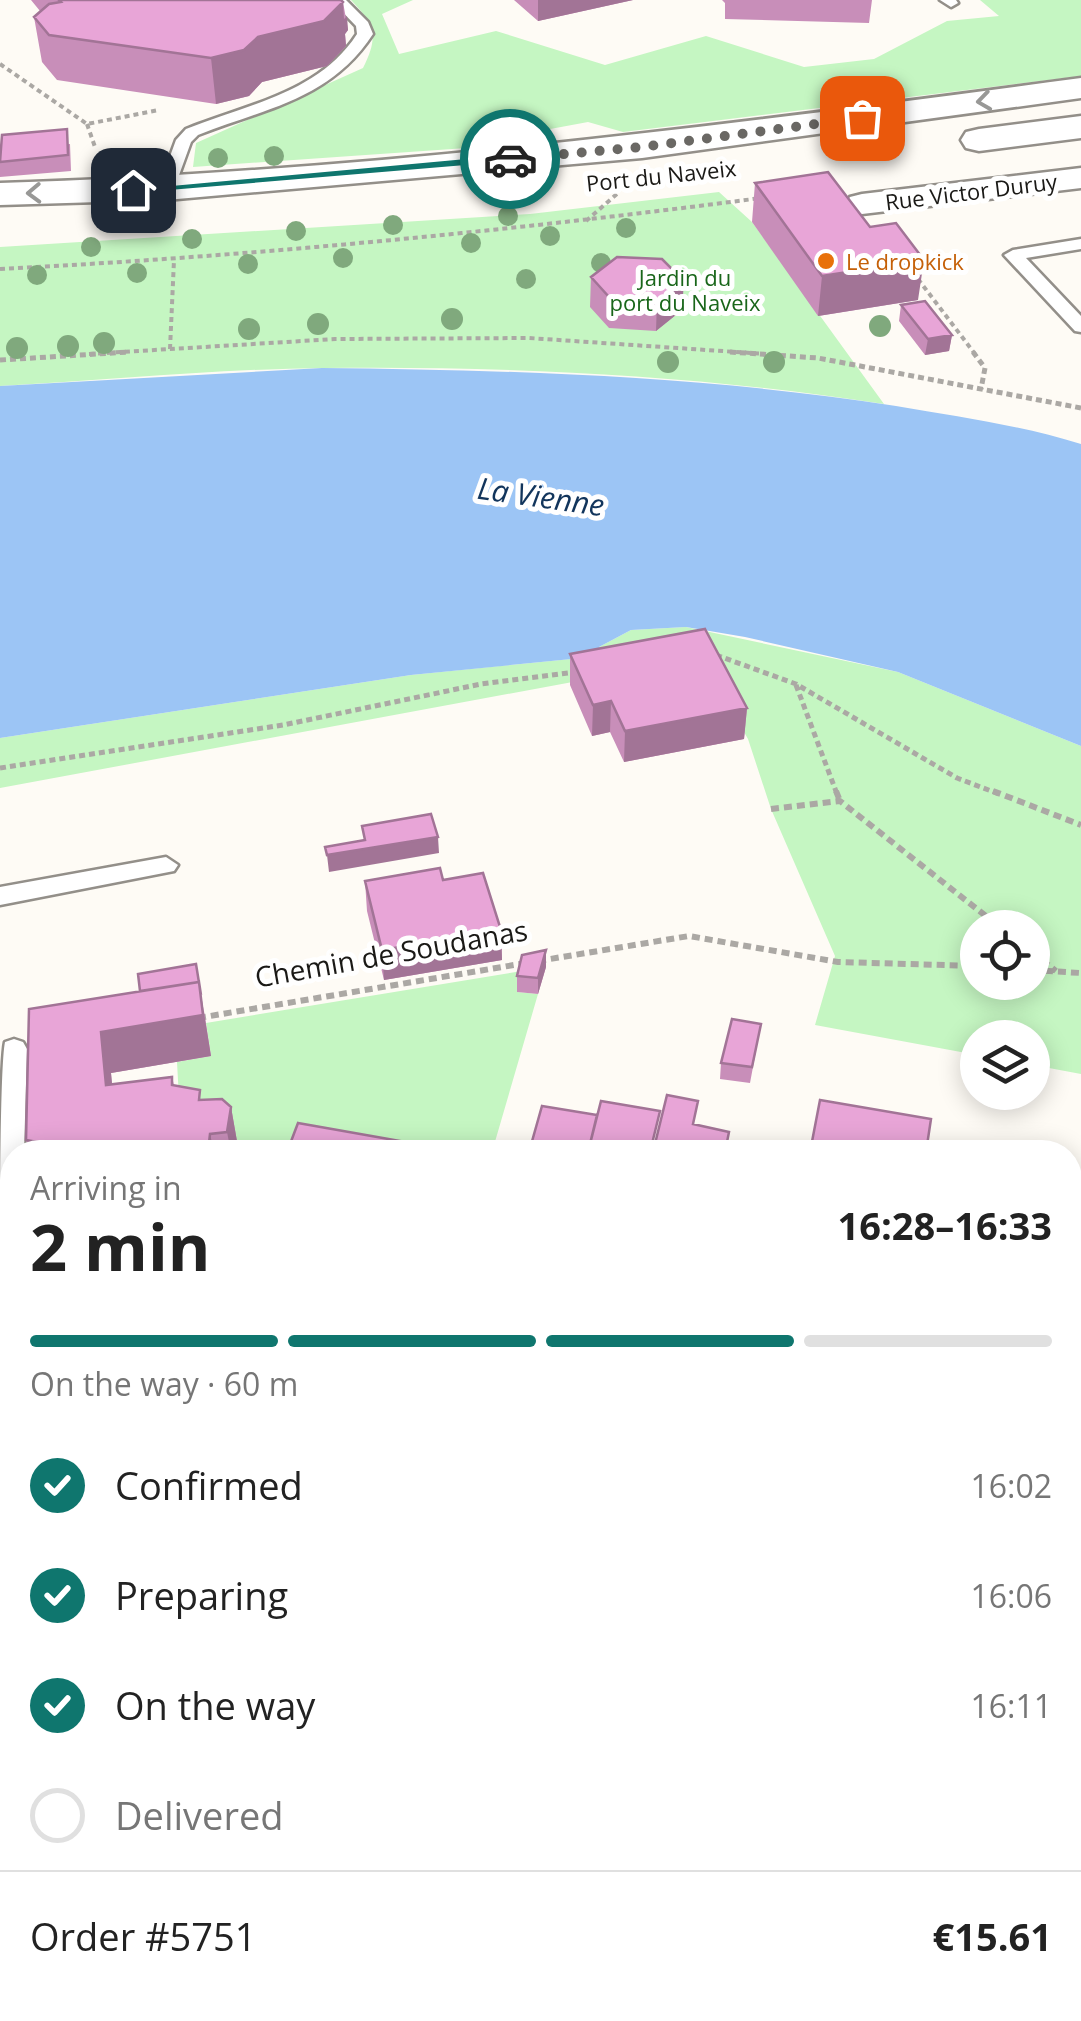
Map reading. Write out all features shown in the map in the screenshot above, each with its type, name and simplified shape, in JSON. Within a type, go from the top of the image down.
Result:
[{"type":"main road","name":"Port du Naveix","points":[[0,194],[166,189],[642,147],[1081,88]]},
{"type":"main road","points":[[954,142],[1081,127]]},
{"type":"main road","name":"Port du Naveix","points":[[0,228],[146,223],[859,153]]},
{"type":"street","name":"Rue Victor Duruy","points":[[862,204],[1081,178]]},
{"type":"lane","points":[[166,189],[184,140],[218,120],[288,96],[336,73],[365,34],[363,26],[338,0]]},
{"type":"lane","points":[[1081,244],[1013,255],[1081,327]]},
{"type":"lane","points":[[0,896],[166,866]]},
{"type":"lane","points":[[11,1140],[14,1048]]},
{"type":"path","points":[[0,64],[87,124],[172,108],[218,120]]},
{"type":"path","points":[[585,221],[619,193]]},
{"type":"path","points":[[0,269],[174,260],[510,231],[772,197]]},
{"type":"path","points":[[862,204],[985,368],[980,389]]},
{"type":"path","points":[[170,350],[174,260]]},
{"type":"path","points":[[0,360],[335,339],[528,338],[818,358],[1081,408]]},
{"type":"path","points":[[706,652],[796,684],[957,778],[1081,824]]},
{"type":"path","points":[[0,768],[284,725],[481,684],[580,672]]},
{"type":"path","points":[[796,684],[840,801],[978,910]]},
{"type":"path","points":[[771,809],[840,801]]},
{"type":"path","name":"Chemin de Soudanas","points":[[188,1020],[689,936],[838,962],[960,965]]},
{"type":"path","points":[[1050,966],[1057,972]]},
{"type":"path","points":[[1050,971],[1081,973]]},
{"type":"green space","points":[[351,0],[413,0],[382,14],[399,54],[496,31],[605,65],[706,36],[804,67],[874,59],[947,21],[999,16],[980,0],[1081,0],[1081,76],[623,132],[588,122],[534,132],[538,143],[193,167],[196,143],[363,68],[372,31]]},
{"type":"green space","name":"Jardin du port du Naveix","points":[[719,192],[752,222],[884,404],[675,379],[465,369],[284,369],[0,386],[0,247],[530,214]]},
{"type":"green space","points":[[686,627],[898,672],[1081,746],[1081,1074],[1050,1068],[1050,1020],[960,1020],[960,1052],[815,1025],[835,956],[771,809],[748,739],[702,658],[0,788],[0,738],[411,675],[601,656],[599,647],[631,630]]},
{"type":"green space","points":[[522,971],[517,992],[538,994],[495,1140],[217,1140],[180,1117],[177,1062],[211,1056],[206,1023]]},
{"type":"water","name":"La Vienne","points":[[322,368],[538,373],[753,388],[896,406],[1081,444],[1081,746],[898,672],[686,627],[631,630],[599,647],[602,656],[411,675],[0,738],[0,386]]},
{"type":"building","points":[[59,0],[343,2],[324,21],[258,37],[244,50],[211,58],[49,35],[34,17]]},
{"type":"building","points":[[67,129],[68,155],[0,162],[2,135]]},
{"type":"building","points":[[828,172],[870,227],[896,223],[924,260],[822,276],[755,183]]},
{"type":"building","points":[[617,257],[662,259],[684,281],[657,301],[610,298],[591,277]]},
{"type":"building","points":[[925,301],[952,335],[928,339],[901,305]]},
{"type":"building","points":[[705,629],[747,708],[625,731],[611,701],[593,705],[570,654]]},
{"type":"building","points":[[431,814],[438,837],[327,855],[325,847],[365,840],[362,826]]},
{"type":"building","points":[[440,868],[443,880],[483,873],[501,930],[382,950],[365,881]]},
{"type":"building","points":[[546,950],[538,978],[517,976],[522,955]]},
{"type":"building","points":[[196,964],[199,982],[140,991],[138,974]]},
{"type":"building","points":[[199,982],[203,1015],[101,1032],[106,1085],[172,1077],[172,1085],[200,1090],[199,1100],[222,1099],[231,1107],[227,1132],[210,1134],[209,1140],[26,1140],[29,1009]]},
{"type":"building","points":[[732,1019],[761,1024],[752,1067],[721,1063]]},
{"type":"building","points":[[667,1095],[698,1101],[693,1124],[729,1132],[727,1140],[656,1140]]},
{"type":"building","points":[[820,1100],[931,1119],[928,1140],[812,1140]]},
{"type":"building","points":[[601,1101],[660,1111],[653,1140],[591,1140]]},
{"type":"building","points":[[542,1106],[597,1115],[591,1140],[532,1140]]},
{"type":"building","points":[[298,1123],[394,1140],[292,1140]]},
{"type":"way so far","points":[[510,159],[642,147],[862,118]]},
{"type":"place","name":"Le dropkick","points":[[826,261]]},
{"type":"route","points":[[133,190],[510,159]]}]
